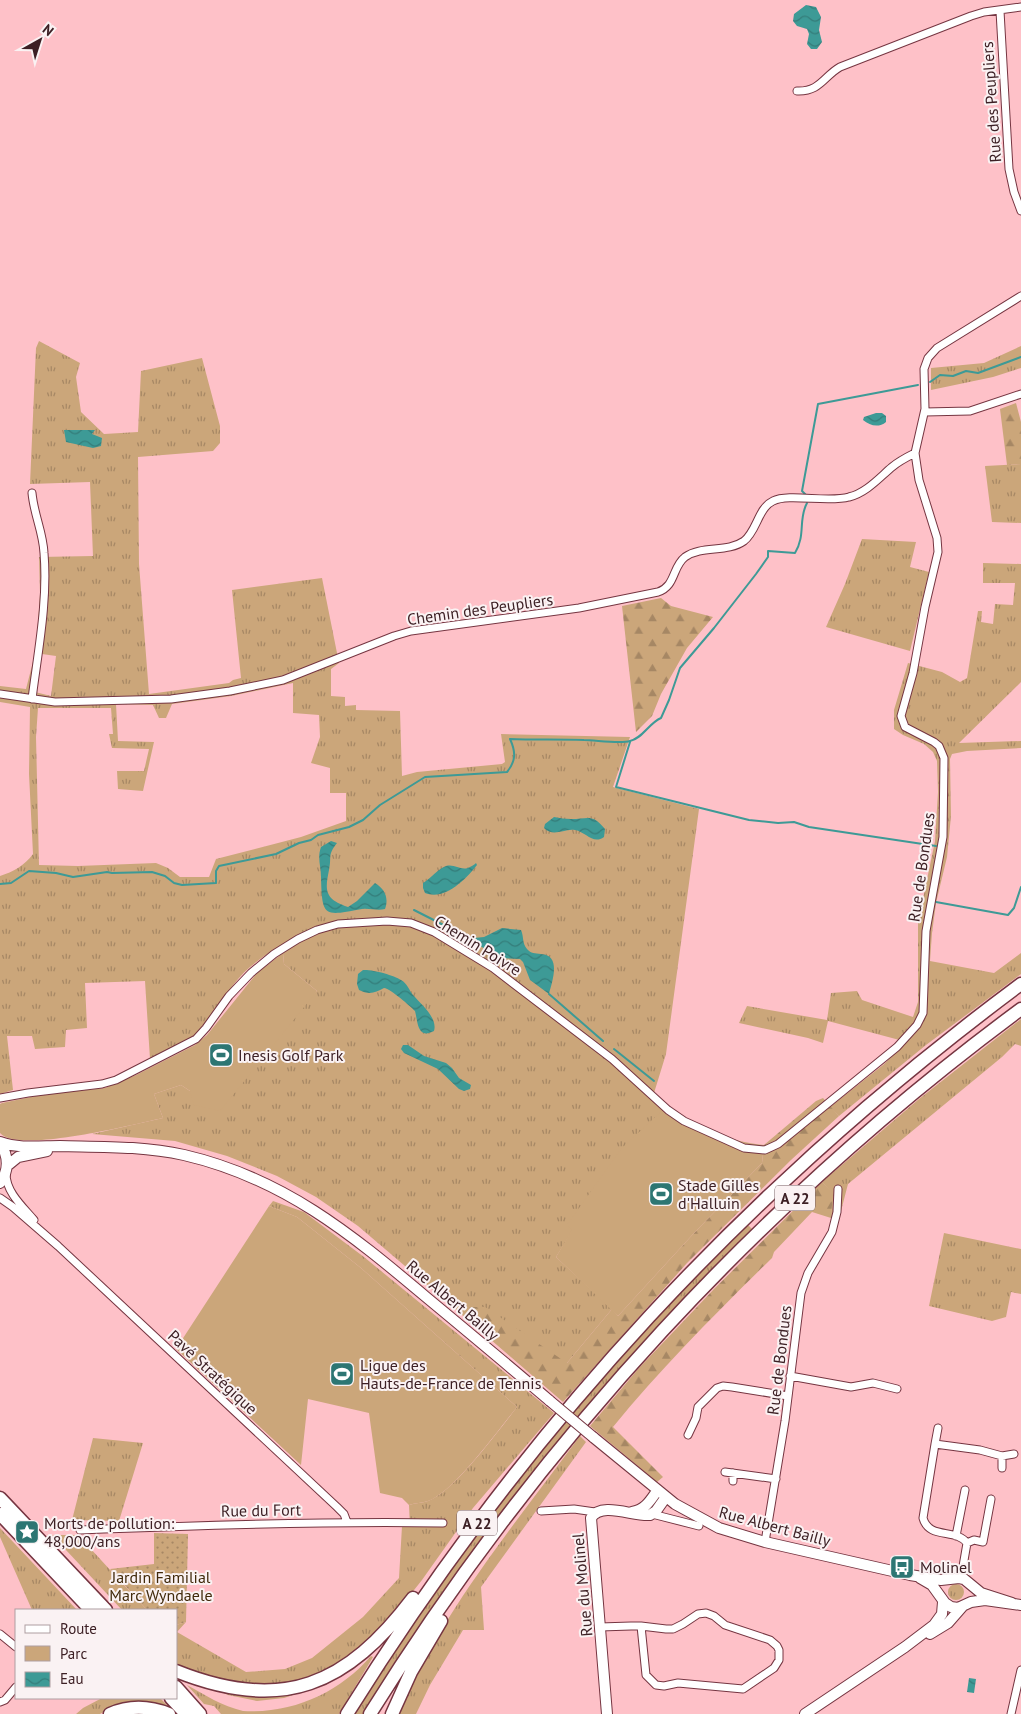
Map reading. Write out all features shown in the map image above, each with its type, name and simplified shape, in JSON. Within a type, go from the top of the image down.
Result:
[{"type":"highway","name":"A 22","points":[[347,1714],[431,1586],[484,1513],[544,1437],[648,1316],[714,1247],[780,1183],[888,1087],[950,1037],[1021,984]]},
{"type":"highway","name":"A 22","points":[[370,1714],[476,1558],[609,1390],[676,1316],[736,1255],[849,1148],[926,1083],[1021,1009]]},
{"type":"highway","points":[[309,1697],[344,1676],[376,1645],[492,1495],[544,1437]]},
{"type":"highway","points":[[2,1505],[91,1609]]},
{"type":"highway","points":[[2,1505],[105,1609]]},
{"type":"highway","points":[[2,1505],[113,1609]]},
{"type":"highway","points":[[392,1714],[411,1672],[464,1584],[476,1558]]},
{"type":"highway","points":[[178,1672],[199,1687],[218,1696]]},
{"type":"highway","points":[[178,1689],[200,1714]]},
{"type":"highway","points":[[172,1699],[186,1714]]},
{"type":"highway","points":[[110,1714],[138,1707],[151,1708],[169,1714]]},
{"type":"main road","name":"Rue Albert Bailly","points":[[0,1143],[11,1145],[137,1148],[183,1155],[240,1172],[286,1193],[321,1214],[370,1250],[661,1494],[684,1510],[736,1535],[910,1575]]},
{"type":"main road","points":[[0,1143],[6,1155],[7,1169],[0,1184]]},
{"type":"main road","name":"Rue Albert Bailly","points":[[7,1169],[16,1158],[30,1154],[93,1147]]},
{"type":"main road","points":[[631,1512],[639,1511],[661,1494]]},
{"type":"main road","points":[[652,1514],[661,1494]]},
{"type":"main road","name":"Rue du Molinel","points":[[607,1714],[591,1521],[595,1512],[604,1510],[631,1512],[643,1516],[652,1514]]},
{"type":"main road","points":[[910,1575],[953,1578],[964,1581],[981,1593],[1016,1604]]},
{"type":"main road","points":[[910,1575],[929,1583],[942,1599],[953,1608],[985,1600],[1016,1604]]},
{"type":"main road","points":[[805,1714],[905,1647],[939,1620],[943,1611],[942,1586],[948,1579]]},
{"type":"main road","points":[[905,1647],[943,1626],[964,1605],[971,1594],[964,1581]]},
{"type":"street","points":[[797,91],[818,86],[840,66],[978,14],[1021,7]]},
{"type":"street","name":"Rue des Peupliers","points":[[1000,11],[1009,169],[1012,186],[1021,211]]},
{"type":"street","points":[[915,453],[925,412],[924,369],[930,354],[941,344],[1021,296]]},
{"type":"street","points":[[925,412],[970,411],[1021,394]]},
{"type":"street","name":"Chemin des Peupliers","points":[[0,694],[55,702],[162,700],[239,689],[287,679],[411,631],[579,608],[658,592],[670,585],[681,562],[689,555],[696,552],[733,546],[746,539],[754,529],[764,509],[772,501],[850,497],[862,491],[896,464],[915,453]]},
{"type":"street","name":"Rue de Bondues","points":[[765,1150],[778,1144],[897,1047],[917,1025],[923,1013],[926,931],[939,863],[942,836],[944,758],[939,746],[905,726],[901,721],[938,552],[936,532],[919,480],[915,453]]},
{"type":"street","points":[[32,494],[33,511],[42,536],[45,579],[42,623],[32,699]]},
{"type":"street","name":"Chemin Poivre","points":[[0,1098],[90,1086],[116,1080],[196,1039],[229,996],[251,973],[274,954],[298,939],[333,925],[400,922],[416,924],[434,932],[493,968],[612,1059],[668,1110],[684,1122],[744,1148],[765,1150]]},
{"type":"street","name":"Pavé Stratégique","points":[[7,1169],[7,1183],[18,1201],[58,1246]]},
{"type":"street","name":"Rue de Bondues","points":[[765,1542],[788,1396],[801,1293],[808,1273],[832,1232],[837,1212],[838,1189]]},
{"type":"street","name":"Pavé Stratégique","points":[[0,1198],[58,1246],[337,1507],[344,1514],[347,1522]]},
{"type":"street","points":[[790,1376],[851,1387],[873,1383],[897,1388]]},
{"type":"street","points":[[688,1435],[696,1418],[698,1407],[717,1388],[723,1386],[732,1387],[788,1396]]},
{"type":"street","points":[[938,1428],[923,1518],[925,1524],[931,1530],[963,1538],[967,1543],[964,1581]]},
{"type":"street","points":[[935,1444],[967,1448],[1002,1456],[1014,1454]]},
{"type":"street","points":[[1002,1456],[1002,1468]]},
{"type":"street","points":[[725,1472],[776,1479]]},
{"type":"street","points":[[732,1481],[733,1473]]},
{"type":"street","points":[[956,1536],[965,1490]]},
{"type":"street","points":[[967,1543],[974,1540],[983,1542],[991,1499]]},
{"type":"street","points":[[541,1511],[574,1509],[595,1512]]},
{"type":"street","name":"Rue du Molinel","points":[[652,1514],[699,1526]]},
{"type":"street","name":"Rue du Fort","points":[[80,1530],[347,1522],[443,1523]]},
{"type":"street","points":[[600,1627],[641,1626],[672,1629],[698,1614],[706,1613],[714,1616],[725,1625],[770,1640],[777,1646],[780,1660],[774,1668],[743,1689],[678,1683],[664,1686],[656,1685],[646,1675],[641,1626]]},
{"type":"street","points":[[0,1634],[15,1646]]},
{"type":"street","points":[[1011,1714],[1021,1670]]},
{"type":"street","points":[[0,1702],[5,1700],[15,1688]]},
{"type":"green space","name":"Inesis Golf Park","points":[[39,341],[80,363],[76,377],[81,412],[104,434],[138,432],[141,371],[202,358],[220,426],[220,443],[213,451],[138,457],[139,564],[149,694],[229,683],[241,678],[232,590],[322,578],[339,663],[331,669],[331,696],[345,697],[345,706],[356,705],[356,710],[400,711],[402,776],[417,772],[502,764],[505,762],[501,734],[630,737],[613,787],[699,809],[666,1054],[654,1093],[667,1106],[568,1225],[573,1230],[556,1257],[612,1309],[547,1387],[358,1226],[316,1197],[277,1176],[227,1156],[175,1141],[92,1134],[163,1118],[154,1094],[181,1085],[190,1091],[317,991],[284,964],[283,953],[319,929],[319,925],[274,949],[250,967],[242,974],[197,1034],[181,1045],[150,1059],[145,981],[85,983],[87,1028],[66,1030],[65,1047],[35,1049],[32,1036],[7,1036],[13,1090],[0,1094],[0,876],[18,868],[33,854],[29,774],[30,707],[0,702],[0,686],[26,689],[36,650],[40,594],[39,557],[93,556],[90,482],[30,484],[36,348]],"holes":[[[42,654],[56,656],[51,696],[35,692]],[[293,683],[293,713],[319,715],[320,737],[311,763],[330,768],[330,793],[346,793],[346,821],[301,837],[216,859],[209,877],[180,877],[168,868],[156,863],[78,866],[39,865],[36,737],[38,708],[111,708],[113,734],[109,734],[112,748],[149,749],[144,771],[117,771],[118,789],[143,791],[154,742],[118,741],[116,704],[153,705],[159,718],[166,718],[172,704],[231,696]]]},
{"type":"green space","points":[[1021,346],[1021,368],[993,377],[931,390],[931,368],[984,363]]},
{"type":"green space","points":[[1016,403],[1021,422],[1021,464],[1007,465],[1000,409]]},
{"type":"green space","points":[[1021,464],[1021,523],[992,522],[985,466]]},
{"type":"green space","points":[[862,539],[916,542],[910,567],[929,572],[910,651],[826,627]]},
{"type":"green space","points":[[983,563],[1021,564],[1021,682],[959,743],[1021,741],[1021,748],[967,751],[952,754],[950,759],[951,816],[947,857],[936,903],[930,961],[994,973],[1021,953],[1021,974],[926,1045],[839,1116],[830,1107],[883,1065],[907,1042],[828,1021],[823,1043],[739,1023],[747,1006],[827,1020],[831,993],[857,991],[862,1000],[913,1017],[918,1002],[918,923],[935,841],[938,792],[937,761],[933,752],[924,744],[894,729],[894,710],[908,663],[942,672],[960,682],[967,678],[978,611],[982,611],[981,622],[993,624],[995,604],[1013,605],[1015,583],[983,583]]},
{"type":"green space","points":[[661,598],[671,606],[713,617],[687,648],[661,694],[652,716],[636,732],[622,606]]},
{"type":"green space","name":"Inesis Golf Park","points":[[283,953],[284,964],[317,991],[220,1111],[194,1105],[190,1091],[181,1085],[154,1094],[163,1118],[78,1136],[52,1139],[11,1139],[0,1133],[0,1104],[2,1103],[40,1095],[105,1088],[136,1075],[195,1045],[207,1035],[257,973]]},
{"type":"green space","points":[[1021,1019],[1021,1046],[1015,1044],[1002,1057],[848,1184],[841,1211],[831,1218],[832,1192],[822,1182],[919,1099]]},
{"type":"green space","points":[[823,1098],[839,1116],[791,1160],[687,1263],[563,1402],[410,1270],[430,1276],[469,1307],[485,1307],[567,1363],[612,1309],[618,1316],[762,1163],[764,1145],[816,1101]]},
{"type":"green space","name":"Stade Gilles d'Halluin","points":[[667,1106],[689,1121],[713,1132],[738,1141],[764,1145],[762,1163],[618,1316],[556,1257],[572,1230],[567,1225],[621,1149]]},
{"type":"green space","points":[[822,1182],[833,1192],[831,1218],[812,1212],[774,1252],[772,1258],[670,1361],[613,1427],[663,1477],[657,1482],[590,1426],[639,1368],[714,1289]]},
{"type":"green space","points":[[273,1201],[304,1212],[364,1257],[554,1413],[473,1508],[422,1580],[359,1655],[311,1689],[284,1698],[257,1701],[228,1695],[202,1683],[178,1665],[178,1633],[246,1672],[285,1669],[312,1658],[363,1617],[399,1578],[402,1526],[410,1527],[409,1505],[428,1501],[438,1496],[450,1486],[488,1445],[517,1407],[361,1268],[297,1217],[269,1206]]},
{"type":"green space","name":"Ligue des Hauts-de-France de Tennis","points":[[269,1206],[297,1217],[361,1268],[517,1407],[462,1474],[438,1496],[428,1501],[409,1505],[402,1498],[380,1493],[369,1413],[308,1399],[301,1465],[176,1349]]},
{"type":"green space","points":[[746,1223],[754,1231],[665,1321],[363,1714],[354,1714],[415,1618],[472,1539],[598,1378]]},
{"type":"green space","points":[[944,1233],[1021,1249],[1021,1294],[1011,1292],[1006,1317],[992,1321],[929,1306]]},
{"type":"green space","points":[[580,1436],[586,1442],[481,1587],[484,1630],[463,1630],[430,1685],[416,1714],[398,1714],[435,1640],[457,1604]]},
{"type":"green space","points":[[93,1438],[143,1443],[119,1521],[72,1520]]},
{"type":"green space","points":[[0,1528],[76,1609],[32,1609],[0,1537]]},
{"type":"green space","name":"Jardin Familial Marc Wyndaele","points":[[154,1533],[188,1534],[186,1622],[178,1624],[178,1609],[146,1609],[110,1569],[154,1564]]},
{"type":"green space","points":[[52,1535],[78,1535],[146,1609],[121,1609]]},
{"type":"green space","points":[[953,1584],[959,1584],[964,1589],[962,1598],[953,1600],[948,1595],[948,1589]]},
{"type":"green space","points":[[186,1622],[178,1631],[178,1624]]},
{"type":"green space","points":[[371,1656],[373,1657],[339,1714],[221,1714],[214,1706],[204,1704],[187,1685],[235,1709],[262,1711],[280,1709],[314,1698],[330,1690],[359,1669]]},
{"type":"green space","points":[[100,1699],[161,1699],[170,1708],[156,1703],[138,1701],[115,1705],[100,1714],[76,1714]]},
{"type":"water","points":[[806,5],[816,7],[821,17],[819,30],[822,42],[817,49],[811,49],[807,44],[809,34],[807,29],[797,26],[793,21],[794,14]]},
{"type":"water","points":[[882,413],[886,416],[886,422],[874,426],[863,420],[864,417]]},
{"type":"water","points":[[64,430],[95,430],[92,434],[102,438],[101,446],[93,448],[66,442]]},
{"type":"water","points":[[554,817],[593,819],[605,829],[604,837],[596,840],[575,830],[548,831],[544,828],[545,824]]},
{"type":"water","points":[[331,841],[337,843],[331,854],[327,883],[330,897],[334,901],[348,907],[375,883],[385,894],[387,901],[385,909],[362,909],[333,913],[324,907],[319,855],[321,847]]},
{"type":"water","points":[[476,863],[477,865],[472,871],[454,887],[440,894],[425,893],[423,883],[443,867],[467,868]]},
{"type":"water","points":[[502,928],[521,930],[525,947],[529,951],[552,959],[554,970],[549,994],[530,980],[520,959],[500,958],[472,941],[474,938],[484,937]]},
{"type":"water","points":[[363,970],[371,970],[393,976],[403,981],[431,1016],[435,1026],[434,1031],[428,1033],[421,1032],[415,1011],[387,989],[384,988],[369,993],[359,990],[357,984],[358,974]]},
{"type":"water","points":[[403,1045],[408,1045],[424,1056],[446,1063],[459,1078],[471,1085],[470,1089],[464,1091],[459,1089],[438,1069],[404,1053],[401,1049]]},
{"type":"water","points":[[969,1678],[976,1679],[974,1693],[967,1692]]},
{"type":"waterway","points":[[930,382],[940,375],[953,376],[966,371],[978,373],[1021,357]]},
{"type":"waterway","points":[[807,496],[802,491],[818,404],[918,385]]},
{"type":"waterway","points":[[0,884],[11,883],[29,871],[56,873],[73,877],[107,872],[152,872],[182,885],[216,883],[216,871],[219,866],[276,854],[299,843],[311,840],[318,835],[349,827],[363,820],[380,805],[425,777],[507,772],[514,756],[510,739],[620,742],[635,739],[661,718],[680,668],[756,574],[768,557],[768,551],[795,553],[800,540],[804,509],[807,503]]},
{"type":"waterway","points":[[630,742],[616,787],[749,820],[778,823],[794,822],[809,827],[936,846]]},
{"type":"waterway","points":[[936,902],[1008,915],[1014,908],[1021,887]]},
{"type":"waterway","points":[[414,910],[473,940]]},
{"type":"waterway","points":[[549,994],[603,1041]]},
{"type":"waterway","points":[[614,1049],[654,1081]]},
{"type":"place","name":"Inesis Golf Park","points":[[221,1055]]},
{"type":"place","name":"Stade Gilles d'Halluin","points":[[661,1194]]},
{"type":"place","name":"Ligue des Hauts-de-France de Tennis","points":[[342,1374]]},
{"type":"place","name":"Morts de pollution: 48,000/ans","points":[[27,1532]]},
{"type":"place","name":"Molinel","points":[[902,1567]]}]
